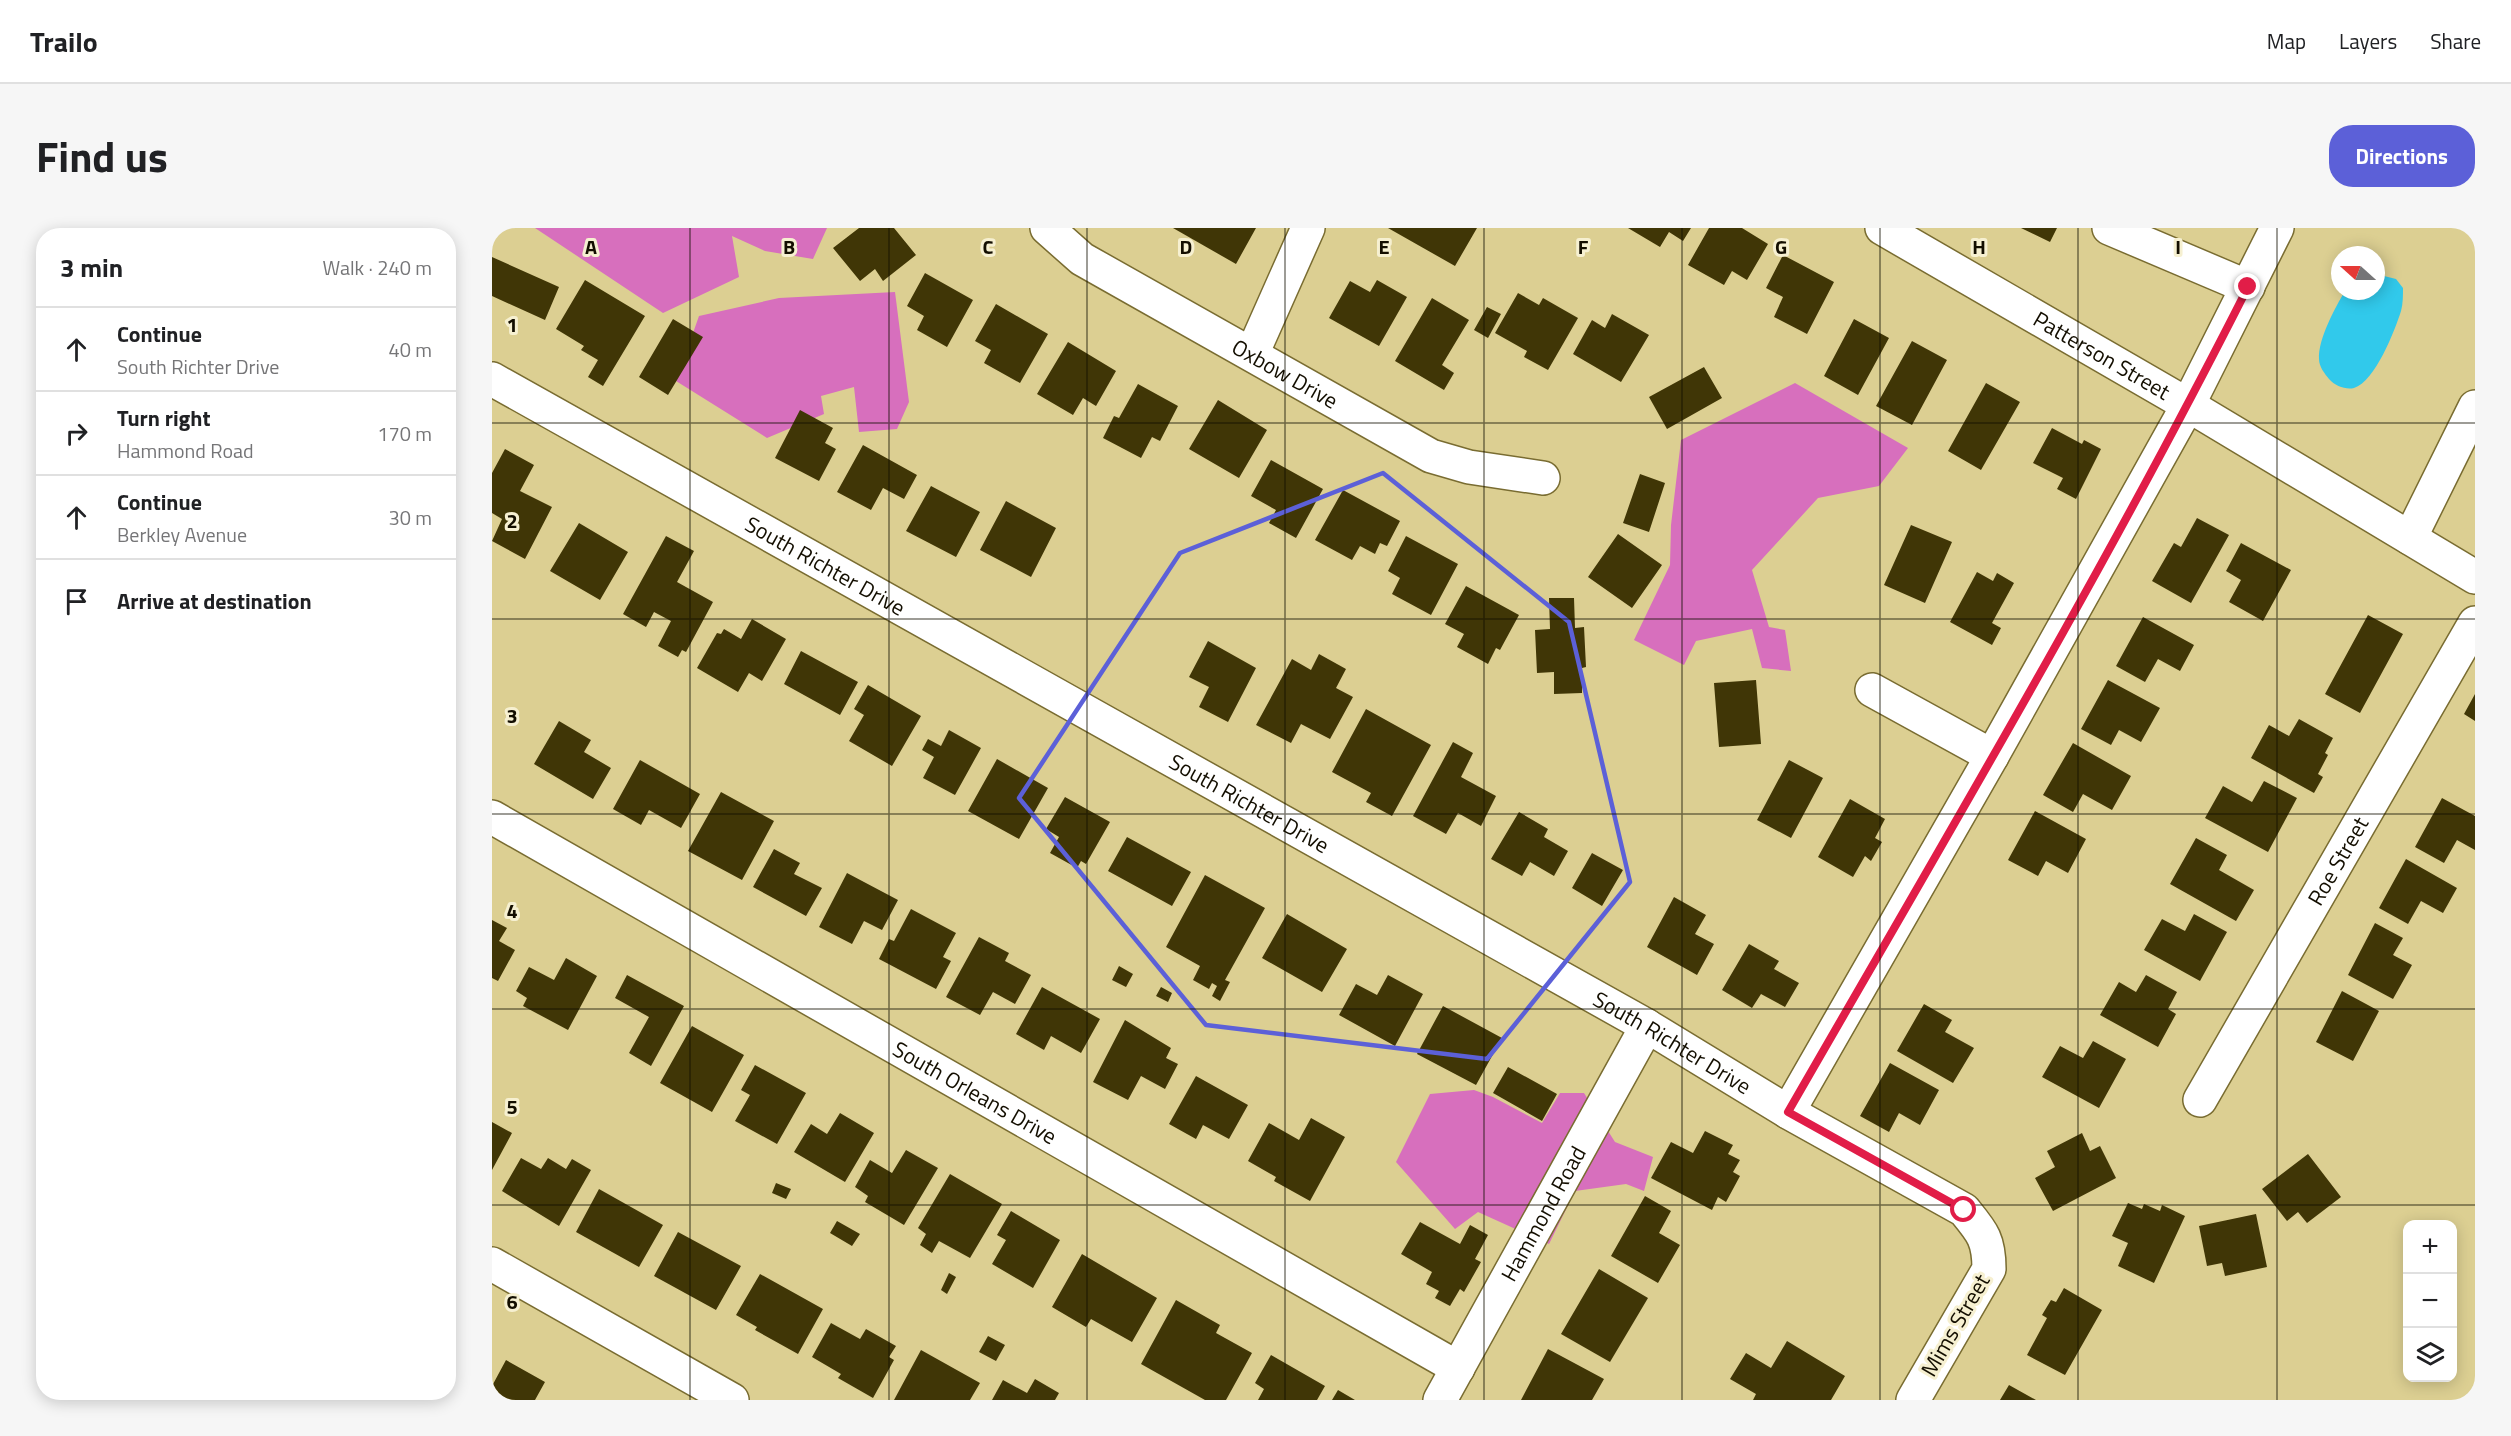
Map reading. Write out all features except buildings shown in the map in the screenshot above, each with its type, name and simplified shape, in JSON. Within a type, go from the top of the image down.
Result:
[{"type":"street","name":"Oxbow Drive","points":[[1047,228],[1082,259],[1431,456],[1469,467],[1543,478]]},
{"type":"street","points":[[1252,354],[1308,228]]},
{"type":"street","name":"Patterson Street","points":[[1882,228],[2188,405],[2475,577]]},
{"type":"street","points":[[2109,228],[2248,287]]},
{"type":"street","points":[[1788,1112],[1992,756],[2188,405],[2277,228]]},
{"type":"street","name":"South Richter Drive","points":[[492,379],[1647,1026],[1788,1112],[1964,1210],[1981,1230],[1989,1248]]},
{"type":"street","points":[[2410,538],[2475,407]]},
{"type":"street","name":"Roe Street","points":[[2200,1100],[2475,623]]},
{"type":"street","points":[[1872,690],[1992,756]]},
{"type":"street","name":"South Orleans Drive","points":[[492,817],[1458,1368]]},
{"type":"street","name":"Hammond Road","points":[[1440,1400],[1647,1026]]},
{"type":"street","name":"Mims Street","points":[[1913,1400],[1989,1269],[1989,1248]]},
{"type":"street","points":[[492,1264],[732,1400]]},
{"type":"highlighted area","points":[[1383,473],[1569,622],[1630,882],[1487,1059],[1206,1025],[1019,798],[1180,553]]},
{"type":"shaded area","points":[[535,228],[827,228],[813,259],[765,251],[732,236],[739,277],[663,313]]},
{"type":"shaded area","points":[[895,292],[909,402],[897,429],[859,432],[854,387],[821,396],[824,414],[767,438],[676,381],[699,316],[779,298]]},
{"type":"shaded area","points":[[1795,383],[1908,448],[1879,486],[1818,498],[1752,570],[1769,627],[1785,630],[1791,671],[1762,668],[1752,629],[1696,641],[1684,665],[1634,640],[1670,565],[1671,525],[1681,440]]},
{"type":"shaded area","points":[[1474,1090],[1493,1097],[1542,1123],[1560,1093],[1584,1093],[1615,1142],[1653,1157],[1644,1191],[1626,1184],[1575,1191],[1549,1244],[1478,1212],[1455,1229],[1396,1162],[1430,1094]]},
{"type":"water","points":[[2385,276],[2396,279],[2403,288],[2401,311],[2383,354],[2369,376],[2362,384],[2354,388],[2341,387],[2331,381],[2319,362],[2321,342],[2340,300],[2385,300]]},
{"type":"route","points":[[1964,1210],[1788,1112],[1992,756],[2188,405],[2248,287]]}]
